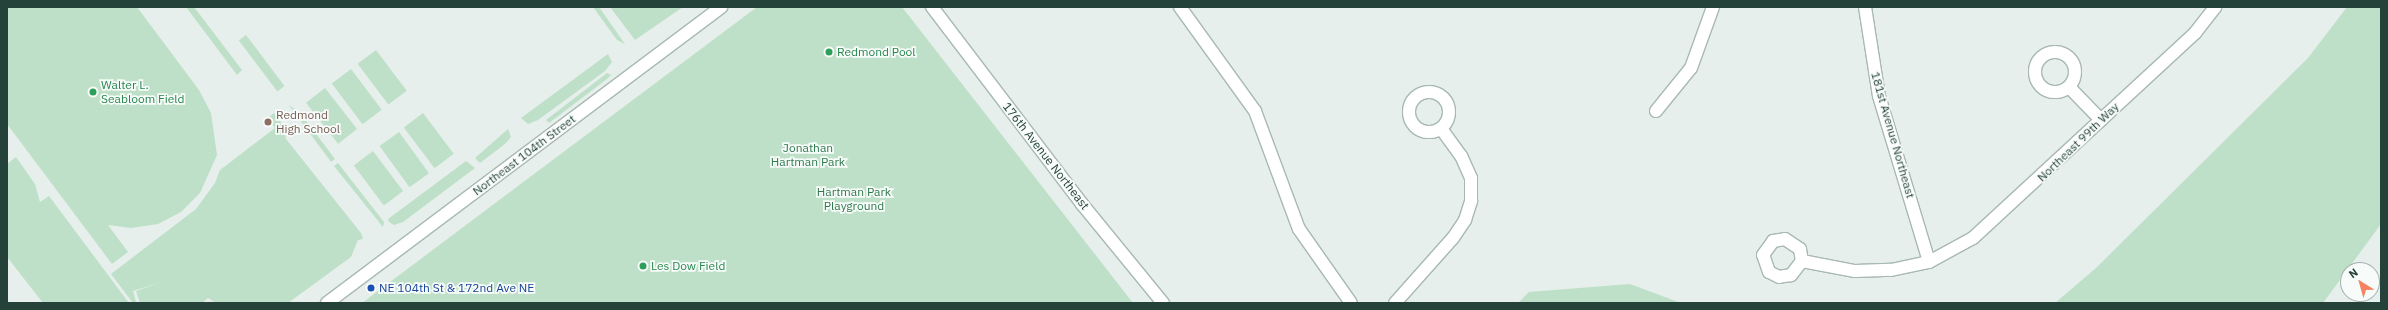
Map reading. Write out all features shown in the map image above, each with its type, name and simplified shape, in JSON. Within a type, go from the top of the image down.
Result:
[{"type":"street","name":"Northeast 104th Street","points":[[327,303],[721,7]]},
{"type":"street","name":"176th Avenue Northeast","points":[[932,7],[1082,204],[1164,303]]},
{"type":"street","points":[[1180,7],[1255,111],[1299,229],[1351,303]]},
{"type":"street","points":[[1656,112],[1691,68],[1713,7]]},
{"type":"street","name":"181st Avenue Northeast","points":[[1865,7],[1879,96],[1929,262]]},
{"type":"street","name":"Northeast 99th Way","points":[[1802,261],[1855,271],[1891,270],[1929,262],[1973,238],[2195,33],[2215,7]]},
{"type":"street","points":[[2069,86],[2101,120]]},
{"type":"street","points":[[1395,303],[1453,238],[1465,220],[1471,201],[1471,178],[1461,156],[1441,128]]},
{"type":"green space","points":[[7,7],[137,7],[199,90],[211,113],[217,155],[200,193],[181,212],[158,224],[131,228],[108,225],[128,252],[112,264],[7,124]]},
{"type":"green space","points":[[186,7],[194,7],[242,70],[237,75]]},
{"type":"green space","points":[[593,7],[599,7],[625,44],[617,40]]},
{"type":"green space","points":[[610,7],[683,7],[635,40]]},
{"type":"green space","name":"Jonathan Hartman Park","points":[[757,7],[902,7],[1133,303],[362,303]]},
{"type":"green space","points":[[2347,7],[2381,7],[2381,224],[2353,262],[2340,262],[2340,280],[2323,303],[2055,303],[2096,268],[2308,58]]},
{"type":"green space","points":[[246,35],[285,86],[277,92],[239,40]]},
{"type":"green space","points":[[376,50],[407,91],[388,105],[358,64]]},
{"type":"green space","points":[[608,54],[612,62],[605,71],[538,120],[528,124],[521,118]]},
{"type":"green space","points":[[351,69],[382,110],[363,124],[332,83]]},
{"type":"green space","points":[[607,73],[611,75],[607,79],[549,123],[546,120]]},
{"type":"green space","points":[[325,88],[357,129],[338,144],[306,103]]},
{"type":"green space","points":[[289,105],[301,114],[335,159],[331,162]]},
{"type":"green space","points":[[274,113],[283,125],[286,139],[361,233],[363,239],[358,240],[351,257],[288,303],[216,303],[208,298],[202,303],[140,303],[136,291],[161,282],[133,291],[136,302],[133,303],[111,274],[196,209],[215,183],[220,170],[275,128],[268,118]]},
{"type":"green space","points":[[423,113],[454,154],[435,168],[404,127]]},
{"type":"green space","points":[[508,129],[511,137],[505,144],[480,163],[475,158]]},
{"type":"green space","points":[[399,132],[429,173],[410,187],[380,146]]},
{"type":"green space","points":[[373,151],[403,191],[384,205],[354,165]]},
{"type":"green space","points":[[16,157],[35,184],[40,202],[49,196],[129,303],[43,303],[7,257],[7,164]]},
{"type":"green space","points":[[466,161],[475,168],[403,222],[394,225],[389,222],[388,219]]},
{"type":"green space","points":[[338,163],[384,222],[383,227],[334,166]]},
{"type":"green space","points":[[1630,284],[1681,303],[1518,303],[1529,292]]},
{"type":"place","name":"Redmond Pool","points":[[829,52]]},
{"type":"place","name":"Walter L. Seabloom Field","points":[[93,92]]},
{"type":"place","name":"Redmond High School","points":[[268,122]]},
{"type":"place","name":"Les Dow Field","points":[[643,266]]},
{"type":"place","name":"NE 104th St & 172nd Ave NE","points":[[371,288]]},
{"type":"park label","name":"Hartman Park Playground","points":[[854,199]]}]
